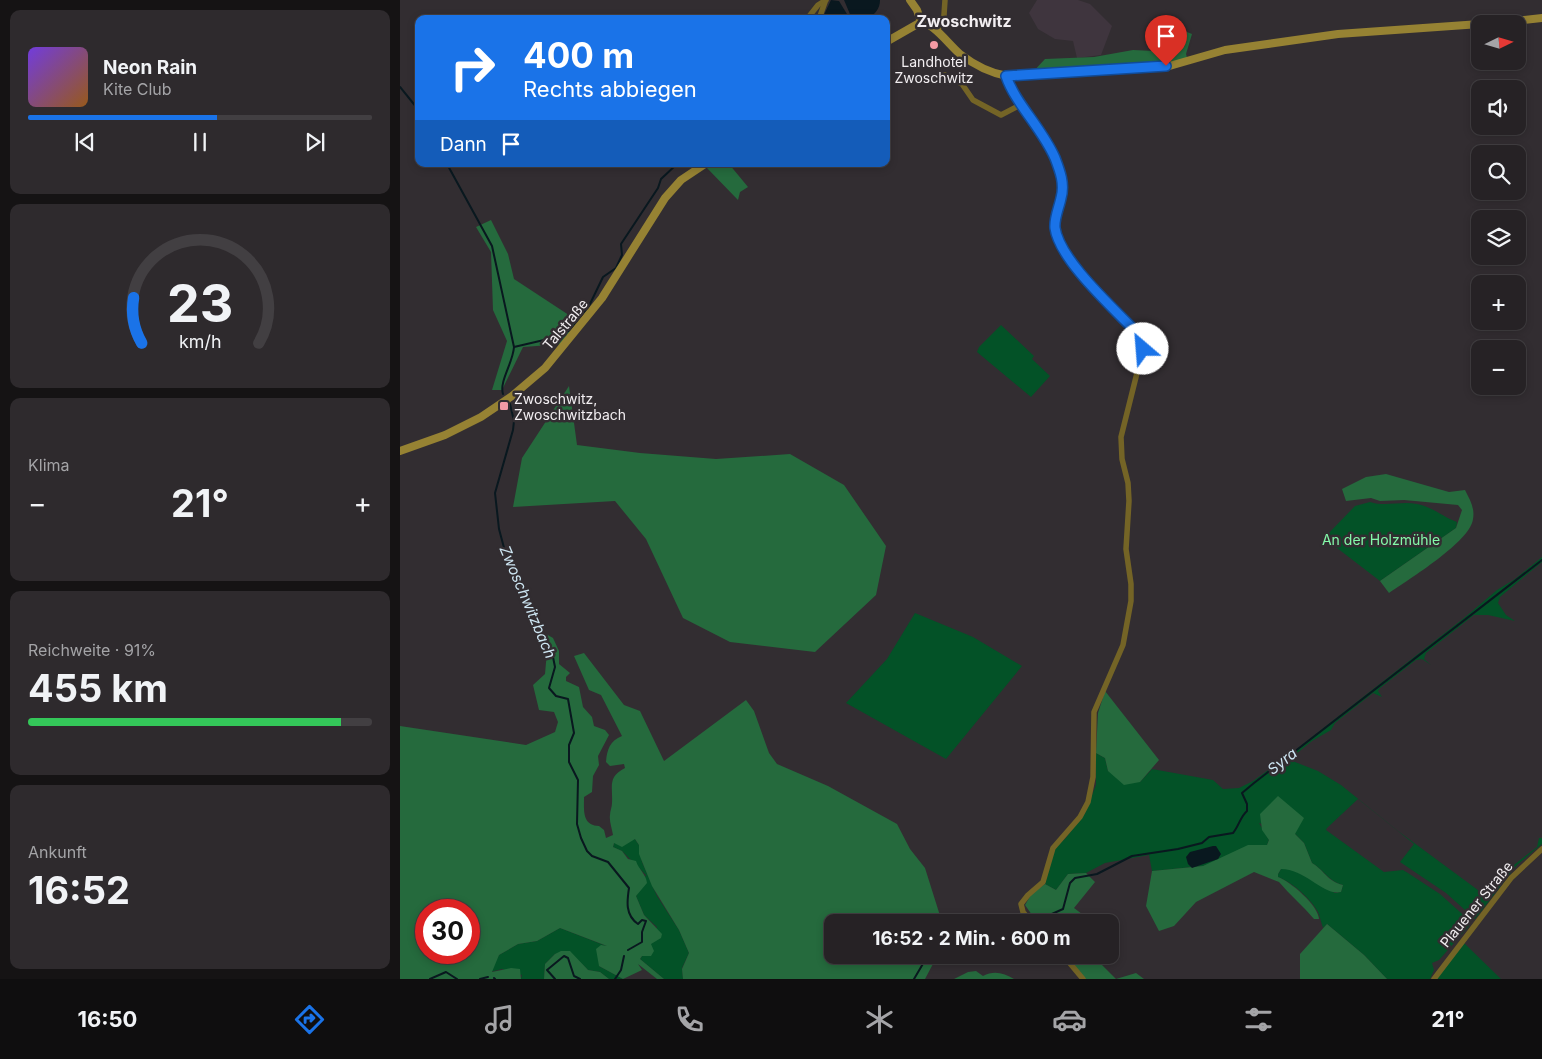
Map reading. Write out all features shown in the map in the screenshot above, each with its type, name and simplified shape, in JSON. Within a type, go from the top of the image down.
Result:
[{"type":"street","points":[[910,0],[917,10],[921,22]]},
{"type":"street","points":[[937,32],[944,15],[945,0]]},
{"type":"street","points":[[810,15],[818,5],[826,1]]},
{"type":"street","points":[[821,15],[826,1]]},
{"type":"street","points":[[1526,20],[1542,18]]},
{"type":"street","points":[[890,40],[921,22],[928,23],[966,57],[995,74],[1006,76],[1166,66],[1226,50],[1338,34],[1471,25]]},
{"type":"street","points":[[945,75],[962,84],[973,100],[1001,115],[1022,104]]},
{"type":"street","points":[[1006,76],[1022,104],[1044,134],[1061,173],[1062,196],[1055,226],[1058,242],[1084,276],[1142,338],[1143,349],[1122,437],[1122,458],[1128,483],[1129,501],[1126,549],[1131,584],[1123,646],[1094,712],[1094,777],[1088,802],[1080,817],[1053,848],[1043,882],[1028,894],[1021,906],[1025,914]]},
{"type":"street","name":"Talstraße","points":[[400,451],[465,426],[502,403],[534,378],[602,298],[665,198],[682,180],[701,167]]},
{"type":"street","name":"Plauener Straße","points":[[1434,979],[1511,878],[1542,850]]},
{"type":"street","points":[[1071,964],[1083,979]]},
{"type":"shaded area","points":[[831,0],[839,1],[848,15],[824,15]]},
{"type":"shaded area","points":[[844,0],[880,0],[878,8],[873,15],[850,15]]},
{"type":"shaded area","points":[[1037,0],[1078,0],[1090,4],[1112,26],[1101,55],[1077,58],[1073,41],[1055,39],[1038,29],[1029,13]]},
{"type":"shaded area","points":[[1216,846],[1221,854],[1218,859],[1192,868],[1188,864],[1186,857],[1190,852]]},
{"type":"green space","points":[[1177,28],[1192,34],[1186,54],[1188,61],[1166,67],[1031,74],[1045,59],[1094,57],[1133,50],[1154,51]]},
{"type":"green space","points":[[706,167],[731,167],[748,187],[740,192],[738,200]]},
{"type":"green space","points":[[491,220],[508,254],[514,279],[581,323],[564,344],[523,347],[502,390],[492,390],[507,341],[493,310],[491,252],[476,227]]},
{"type":"green space","points":[[1001,325],[1034,356],[1032,359],[1050,376],[1031,397],[977,352],[979,347]]},
{"type":"green space","points":[[569,386],[577,445],[640,453],[716,459],[790,454],[844,485],[886,546],[876,595],[815,652],[730,642],[683,618],[646,539],[615,501],[513,507],[522,458]]},
{"type":"green space","points":[[1386,474],[1449,492],[1465,490],[1472,504],[1473,511],[1470,528],[1451,549],[1389,593],[1380,581],[1456,528],[1462,510],[1458,505],[1404,500],[1380,501],[1371,498],[1346,501],[1342,489],[1366,477]]},
{"type":"green space","name":"An der Holzmühle","points":[[1370,502],[1423,505],[1457,522],[1456,528],[1380,581],[1324,538],[1355,506]]},
{"type":"green space","points":[[1542,557],[1542,562],[1500,597],[1498,603],[1506,615],[1515,621],[1488,615],[1474,615],[1426,653],[1424,659],[1431,665],[1422,659],[1416,660],[1380,688],[1378,691],[1382,697],[1373,693],[1335,723],[1331,730],[1312,741],[1291,758],[1295,762],[1318,771],[1341,785],[1398,831],[1486,896],[1491,895],[1510,868],[1537,847],[1539,838],[1542,838],[1542,844],[1517,865],[1475,919],[1446,893],[1400,862],[1414,844],[1358,799],[1327,828],[1326,830],[1384,872],[1403,870],[1408,873],[1440,894],[1470,921],[1469,926],[1439,960],[1432,963],[1434,970],[1430,979],[1387,979],[1364,955],[1327,924],[1323,928],[1318,912],[1311,902],[1295,887],[1278,877],[1278,874],[1281,869],[1292,869],[1335,893],[1341,892],[1343,885],[1330,879],[1312,863],[1304,843],[1295,834],[1259,823],[1269,840],[1267,845],[1203,866],[1152,871],[1149,855],[1105,863],[1086,873],[1068,874],[1056,890],[1045,884],[1056,845],[1065,839],[1085,813],[1096,785],[1096,753],[1105,758],[1108,771],[1140,782],[1152,769],[1213,780],[1223,789],[1239,788],[1253,781],[1289,755],[1497,590],[1515,579]]},
{"type":"green space","points":[[915,613],[973,637],[1022,666],[946,759],[846,703],[887,659]]},
{"type":"green space","points":[[546,634],[553,638],[559,651],[559,664],[570,673],[566,677],[566,681],[579,687],[583,707],[592,717],[594,726],[605,730],[609,735],[598,756],[599,765],[593,776],[592,792],[584,797],[584,812],[587,820],[589,823],[599,826],[604,830],[606,838],[613,835],[610,817],[613,779],[619,771],[625,768],[624,764],[610,766],[606,762],[606,757],[612,743],[622,736],[601,695],[589,690],[574,656],[584,653],[624,705],[640,711],[664,761],[746,700],[754,711],[769,753],[777,764],[828,786],[897,824],[910,849],[925,868],[939,914],[824,914],[824,964],[933,964],[925,979],[683,979],[682,969],[689,953],[679,930],[652,886],[639,854],[639,845],[635,839],[622,847],[614,843],[613,847],[622,851],[628,859],[636,861],[645,877],[647,883],[636,896],[644,915],[662,934],[661,938],[651,944],[654,951],[651,956],[642,956],[640,959],[664,979],[657,979],[638,964],[642,970],[623,979],[599,966],[596,949],[601,945],[607,946],[560,928],[537,941],[518,944],[499,955],[492,972],[511,968],[520,969],[521,979],[400,979],[400,726],[526,745],[555,732],[558,722],[554,712],[539,710],[533,685],[545,674],[547,651],[542,637]]},
{"type":"green space","points":[[1105,691],[1159,760],[1140,782],[1124,785],[1108,771],[1105,758],[1096,753],[1098,713]]},
{"type":"green space","points":[[1278,796],[1304,818],[1295,834],[1304,843],[1312,863],[1333,881],[1343,885],[1341,892],[1334,892],[1298,873],[1281,869],[1278,877],[1289,883],[1309,901],[1318,914],[1319,919],[1314,919],[1279,882],[1254,872],[1196,902],[1174,926],[1159,931],[1146,906],[1152,871],[1203,866],[1248,845],[1267,845],[1269,840],[1262,830],[1260,814]]},
{"type":"green space","points":[[635,839],[639,845],[642,862],[657,896],[679,930],[689,953],[682,968],[683,979],[664,979],[640,959],[653,941],[657,927],[644,915],[636,896],[646,875],[622,851],[613,847],[614,843]]},
{"type":"green space","points":[[1086,873],[1095,882],[1074,908],[1082,914],[1031,914],[1025,905],[1032,893],[1045,884],[1056,890],[1068,874]]},
{"type":"green space","points":[[1327,924],[1364,955],[1387,979],[1300,979],[1300,954]]},
{"type":"green space","points":[[560,928],[609,947],[599,966],[623,979],[609,979],[600,972],[588,970],[569,951],[555,954],[545,964],[544,979],[521,979],[522,975],[502,969],[490,972],[499,955],[518,944],[537,941]]},
{"type":"green space","points":[[1463,942],[1501,979],[1436,979]]},
{"type":"green space","points":[[561,951],[570,951],[588,970],[600,972],[609,979],[544,979],[545,964]]},
{"type":"green space","points":[[1073,964],[1101,964],[1116,979],[1084,979]]},
{"type":"green space","points":[[976,971],[983,976],[999,973],[1014,979],[954,979],[968,972]]},
{"type":"green space","points":[[1136,973],[1144,979],[1116,979]]},
{"type":"waterway","points":[[400,87],[415,106]]},
{"type":"waterway","points":[[449,167],[492,246],[514,347]]},
{"type":"waterway","name":"Zwoschwitzbach","points":[[503,394],[504,378],[514,347],[544,340],[571,330],[589,306],[603,277],[616,268],[622,255],[621,244],[658,188],[661,179],[674,167]]},
{"type":"waterway","name":"Zwoschwitzbach","points":[[510,404],[514,421],[513,430],[495,493],[499,529],[507,559],[525,588],[553,657],[555,667],[549,688],[556,696],[568,699],[574,733],[569,745],[569,762],[578,780],[577,824],[581,838],[587,851],[592,856],[608,862],[629,888],[628,907],[634,920],[638,924],[642,920],[646,921],[642,932],[642,942],[628,950]]},
{"type":"waterway","name":"Syra","points":[[1052,914],[1063,909],[1070,883],[1075,878],[1097,874],[1132,856],[1178,849],[1202,843],[1209,837],[1233,833],[1247,811],[1247,804],[1242,793],[1542,560]]},
{"type":"waterway","name":"Syra","points":[[555,979],[547,970],[564,956],[568,958],[574,976],[580,979]]},
{"type":"waterway","name":"Zwoschwitzbach","points":[[615,979],[621,970],[624,956]]},
{"type":"waterway","name":"Syra","points":[[914,979],[923,964]]},
{"type":"waterway","name":"Syra","points":[[430,979],[446,972],[457,979]]},
{"type":"waterway","name":"Syra","points":[[480,979],[488,977]]},
{"type":"place","name":"Landhotel Zwoschwitz","points":[[934,45]]},
{"type":"place","name":"Zwoschwitz, Zwoschwitzbach","points":[[504,406]]},
{"type":"district","name":"Zwoschwitz","points":[[964,21]]},
{"type":"route","points":[[1143,349],[1142,338],[1084,276],[1058,242],[1055,226],[1056,214],[1062,196],[1061,173],[1044,134],[1014,92],[1006,76],[1166,66]]}]
